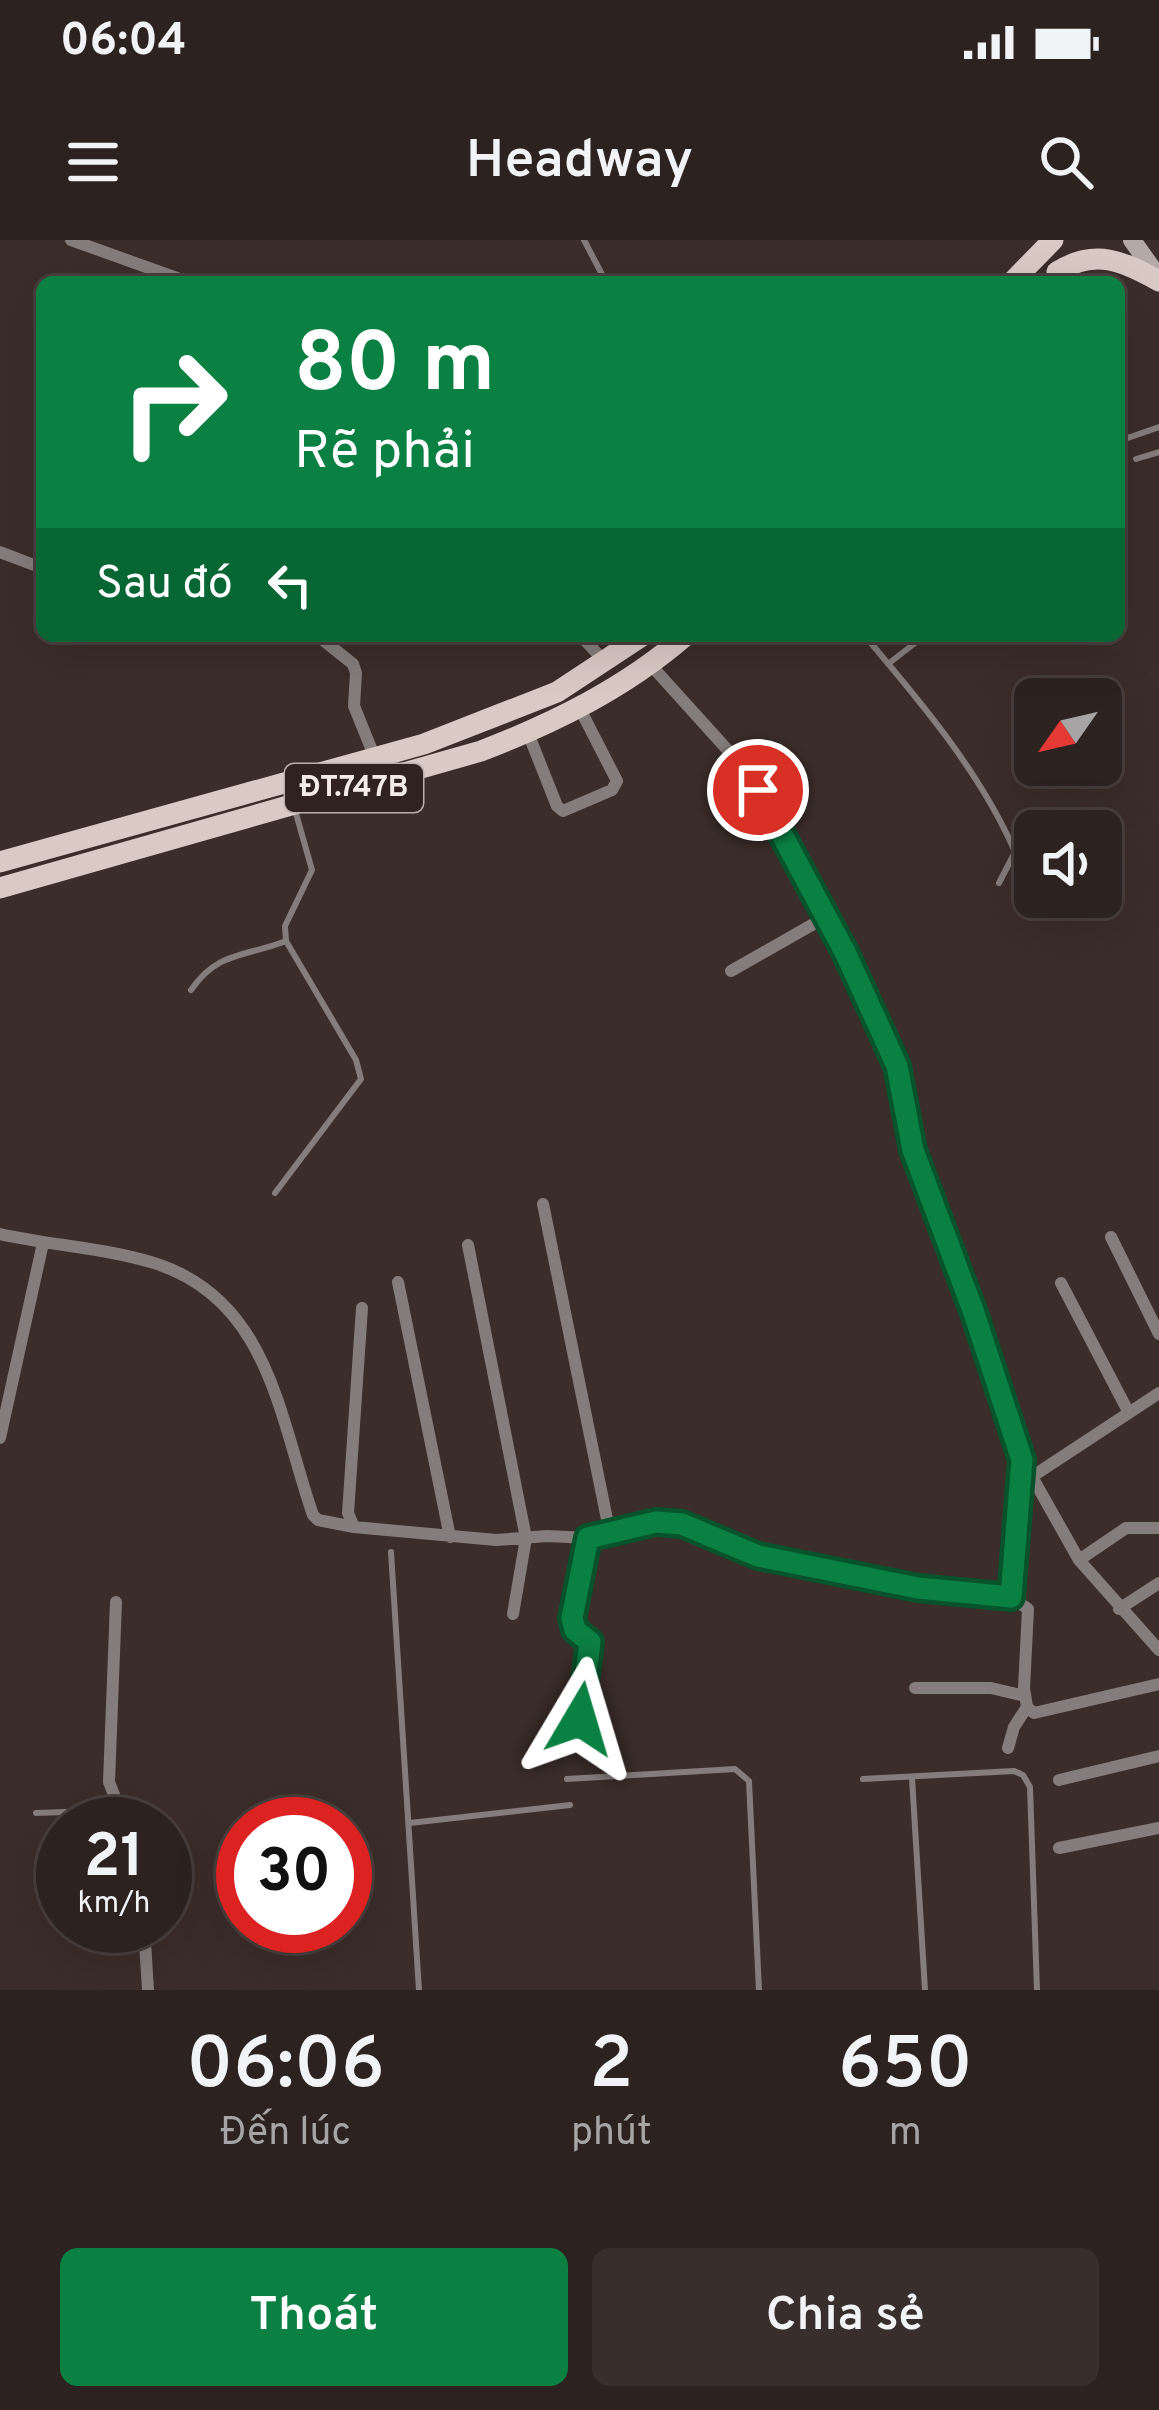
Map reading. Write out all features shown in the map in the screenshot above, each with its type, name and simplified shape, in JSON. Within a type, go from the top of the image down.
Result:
[{"type":"main road","points":[[1053,276],[1088,240]]},
{"type":"main road","points":[[1132,240],[1159,279]]},
{"type":"main road","points":[[1018,276],[1048,244]]},
{"type":"main road","points":[[1053,276],[1078,259],[1100,257],[1126,262],[1159,279]]},
{"type":"main road","name":"ĐT.747B","points":[[0,862],[424,744],[557,692],[634,642]]},
{"type":"main road","name":"ĐT.747B","points":[[0,888],[481,751],[579,707],[677,642]]},
{"type":"main road","points":[[108,833],[113,856]]},
{"type":"street","points":[[71,240],[171,276]]},
{"type":"street","points":[[0,552],[36,566]]},
{"type":"street","points":[[325,642],[356,673],[354,706],[375,758]]},
{"type":"street","points":[[587,642],[606,663]]},
{"type":"street","points":[[649,663],[743,767],[772,812],[862,985],[897,1066],[913,1150],[1022,1460],[1079,1560],[1159,1650]]},
{"type":"street","points":[[528,733],[563,811],[612,790],[617,781],[579,707]]},
{"type":"street","points":[[731,971],[824,918]]},
{"type":"street","points":[[543,1204],[610,1534]]},
{"type":"street","points":[[0,1234],[151,1262],[212,1291],[237,1318],[260,1357],[280,1402],[314,1516],[354,1527],[449,1537],[588,1538],[656,1522],[682,1524],[758,1556],[918,1588],[1011,1597],[1028,1609],[1026,1701],[1008,1748]]},
{"type":"street","points":[[1112,1237],[1159,1334]]},
{"type":"street","points":[[0,1438],[43,1244]]},
{"type":"street","points":[[468,1245],[526,1538],[513,1614]]},
{"type":"street","points":[[398,1282],[449,1537]]},
{"type":"street","points":[[1061,1283],[1129,1413]]},
{"type":"street","points":[[354,1527],[349,1514],[362,1308]]},
{"type":"street","points":[[1033,1476],[1159,1393]]},
{"type":"street","points":[[1011,1597],[1022,1460]]},
{"type":"street","points":[[1079,1560],[1126,1528],[1159,1528]]},
{"type":"street","points":[[580,1719],[590,1642],[575,1630],[572,1618],[588,1538]]},
{"type":"street","points":[[1119,1609],[1159,1582]]},
{"type":"street","points":[[115,1797],[109,1781],[116,1602]]},
{"type":"street","points":[[915,1688],[991,1688],[1026,1701],[1034,1713],[1046,1713],[1159,1684]]},
{"type":"street","points":[[1059,1780],[1159,1756]]},
{"type":"street","points":[[1059,1848],[1159,1828]]},
{"type":"street","points":[[146,1953],[148,1990]]},
{"type":"lane","points":[[584,240],[603,276]]},
{"type":"lane","points":[[1125,439],[1159,427]]},
{"type":"lane","points":[[1136,459],[1159,452]]},
{"type":"lane","points":[[870,642],[963,762],[1008,835],[1016,852],[999,883]]},
{"type":"lane","points":[[888,664],[916,642]]},
{"type":"lane","points":[[275,1193],[361,1079],[356,1060],[286,941],[285,926],[312,869],[294,805]]},
{"type":"lane","points":[[191,990],[207,968],[225,958],[249,956],[286,941]]},
{"type":"lane","points":[[391,1552],[419,1990]]},
{"type":"lane","points":[[567,1779],[735,1769],[742,1773],[748,1781],[759,1990]]},
{"type":"lane","points":[[863,1780],[1014,1771],[1026,1778],[1037,1990]]},
{"type":"lane","points":[[912,1777],[925,1990]]},
{"type":"lane","points":[[410,1823],[570,1805]]},
{"type":"route","points":[[580,1719],[590,1642],[575,1630],[572,1618],[588,1538],[656,1522],[682,1524],[758,1556],[918,1588],[1011,1597],[1022,1460],[913,1150],[897,1066],[845,952],[758,790]]}]
